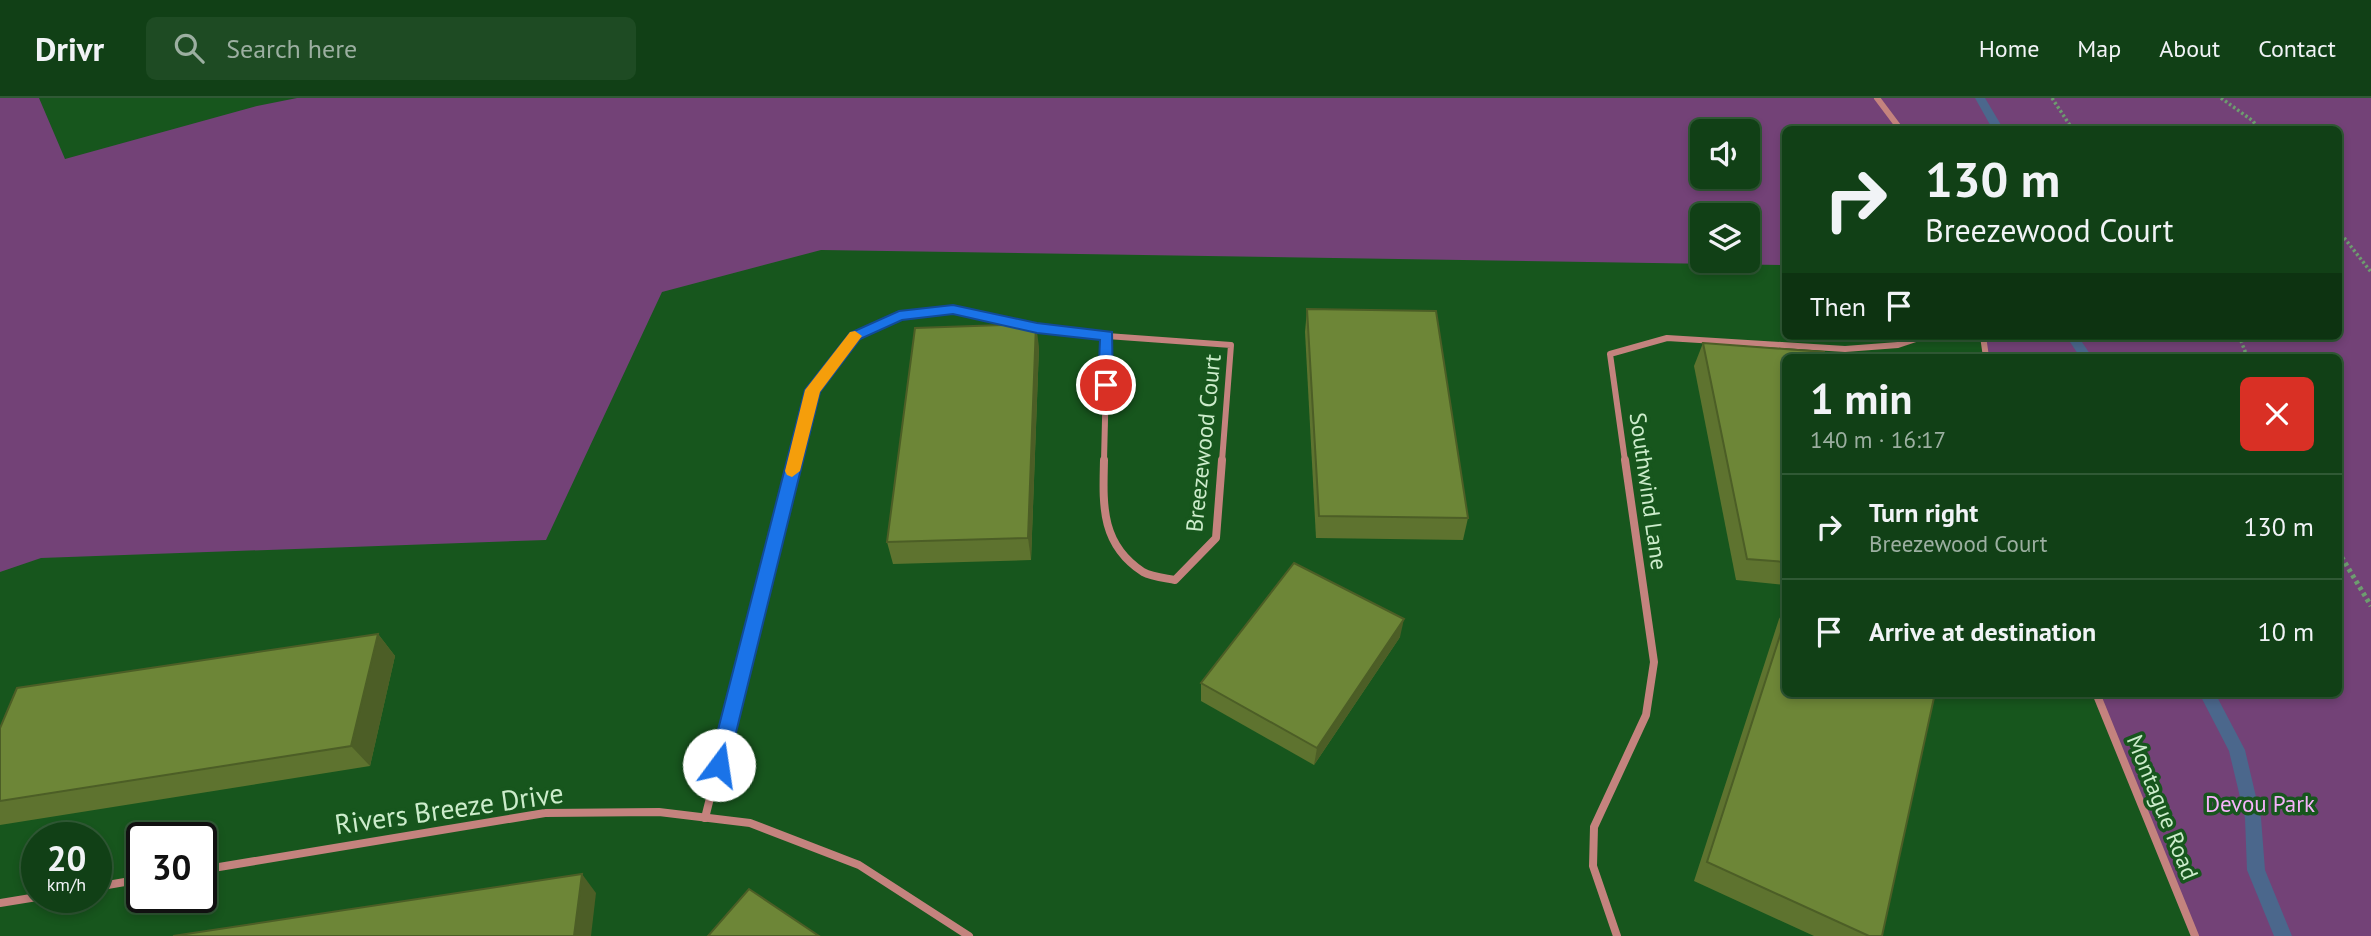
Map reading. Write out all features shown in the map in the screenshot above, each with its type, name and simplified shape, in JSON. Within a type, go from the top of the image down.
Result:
[{"type":"street","points":[[1877,98],[1898,126]]},
{"type":"street","name":"Breezewood Court","points":[[705,818],[813,390],[855,336],[899,316],[953,310],[1037,328],[1231,345],[1216,538],[1175,580],[1145,573],[1118,550],[1103,510],[1107,336]]},
{"type":"street","name":"Southwind Lane","points":[[1617,936],[1593,866],[1594,827],[1646,715],[1654,662],[1610,354],[1667,338],[1845,349],[1898,345],[1913,340]]},
{"type":"street","name":"Montague Road","points":[[2098,697],[2195,936]]},
{"type":"street","name":"Rivers Breeze Drive","points":[[217,867],[545,813],[659,812],[750,824],[859,865],[969,936]]},
{"type":"street","points":[[0,903],[21,900]]},
{"type":"path","points":[[2052,98],[2070,126]]},
{"type":"path","points":[[2221,98],[2256,126]]},
{"type":"path","points":[[2342,235],[2371,272]]},
{"type":"path","points":[[2342,558],[2371,606]]},
{"type":"green space","name":"Devou Park","points":[[0,98],[39,98],[65,159],[257,106],[297,98],[2371,98],[2371,936],[2195,936],[2098,697],[2342,697],[2342,354],[1986,354],[1984,340],[2342,340],[2342,126],[1782,126],[1782,265],[1760,265],[1760,203],[1690,203],[1690,264],[821,250],[662,292],[546,540],[41,558],[0,572]]},
{"type":"building","points":[[1307,309],[1436,311],[1468,518],[1319,516]]},
{"type":"building","points":[[1036,324],[1028,538],[887,542],[915,328]]},
{"type":"building","points":[[1703,343],[1824,352],[1782,354],[1782,562],[1747,559]]},
{"type":"building","points":[[1294,563],[1404,619],[1317,748],[1201,683]]},
{"type":"building","points":[[1782,629],[1782,697],[1934,697],[1882,936],[1869,936],[1707,862]]},
{"type":"building","points":[[378,634],[351,746],[0,801],[0,728],[17,688]]},
{"type":"building","points":[[582,874],[574,936],[173,936]]},
{"type":"building","points":[[749,889],[819,936],[708,936]]},
{"type":"waterway","points":[[1980,98],[1997,126]]},
{"type":"waterway","points":[[2075,340],[2084,354]]},
{"type":"waterway","points":[[2209,697],[2237,750],[2253,818],[2256,870],[2283,936]]},
{"type":"slow traffic","points":[[792,471],[813,390],[855,336]]},
{"type":"route","points":[[719,765],[813,390],[855,336],[899,316],[953,310],[1037,328],[1107,336],[1106,385]]}]
